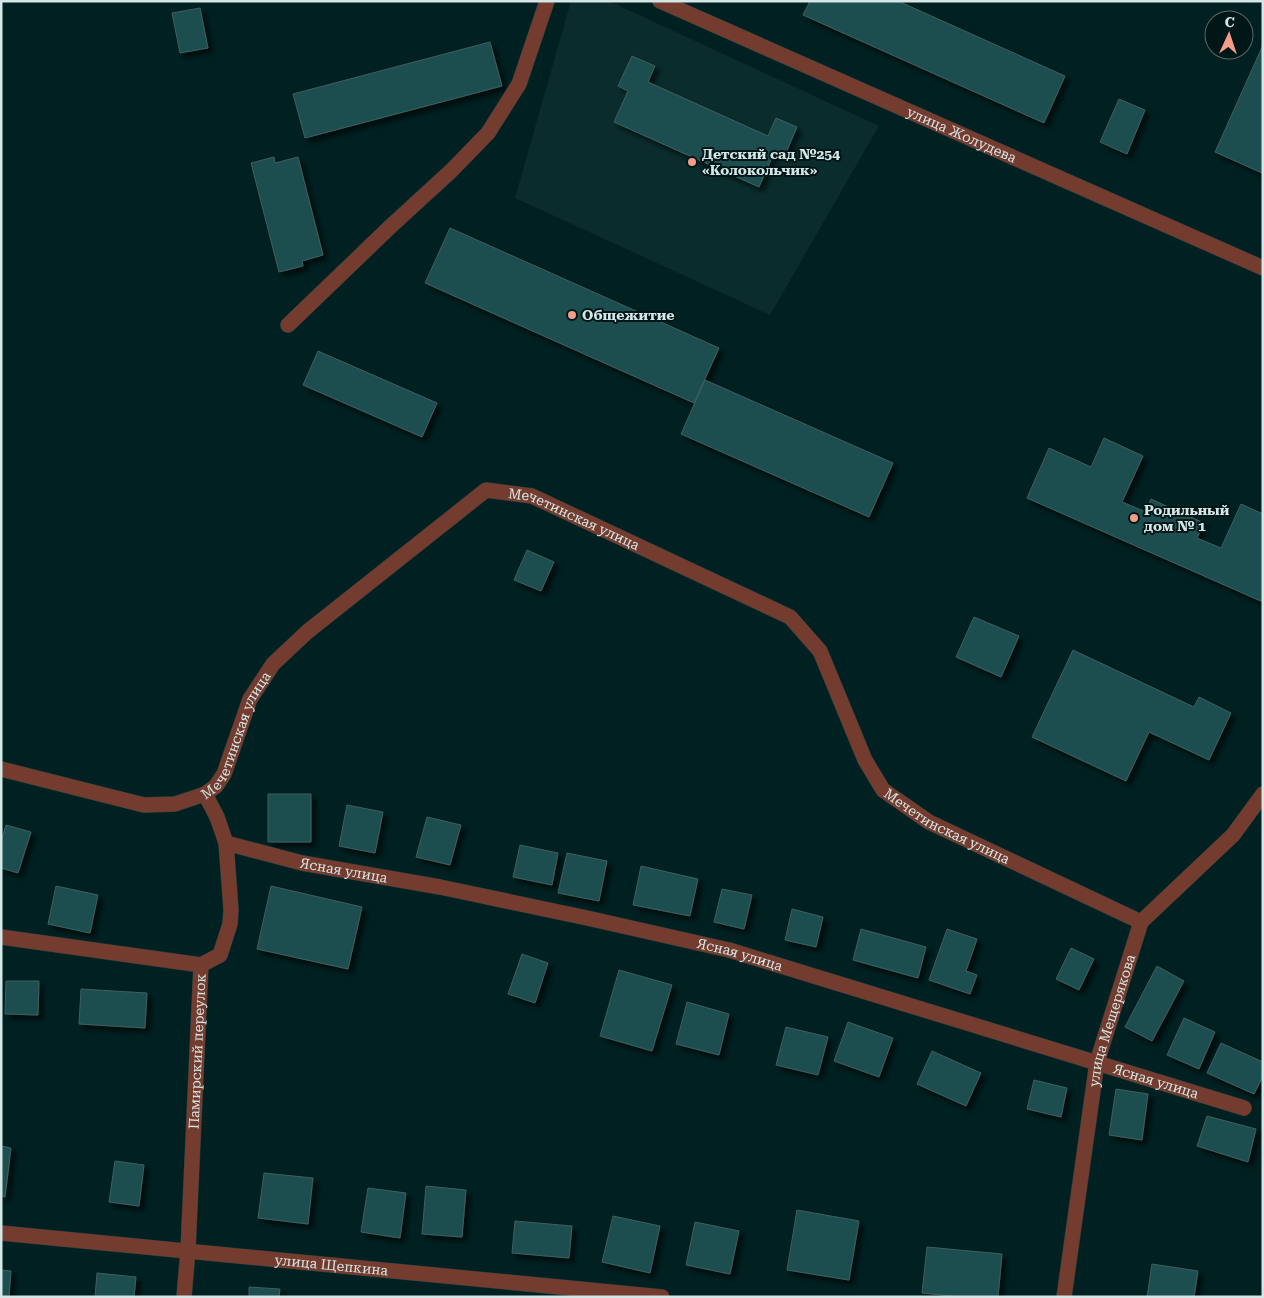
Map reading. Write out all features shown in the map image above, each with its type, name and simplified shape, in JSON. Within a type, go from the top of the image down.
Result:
[{"type":"street","points":[[288,325],[451,171],[488,133],[519,84],[547,1]]},
{"type":"street","name":"улица Жолудева","points":[[660,1],[1263,268]]},
{"type":"street","name":"Мечетинская улица","points":[[1,769],[144,805],[175,804],[205,794],[216,786],[224,774],[250,699],[273,664],[306,632],[486,490],[532,496],[790,617],[820,651],[865,760],[883,790],[929,822],[1141,922]]},
{"type":"street","name":"Памирский переулок","points":[[184,1297],[188,1250],[201,965],[220,955],[230,924],[231,910],[226,843],[217,817],[205,794]]},
{"type":"street","name":"улица Мещерякова","points":[[1064,1297],[1097,1062],[1141,922],[1233,835],[1263,794]]},
{"type":"street","name":"Ясная улица","points":[[226,843],[302,862],[440,887],[728,950],[1244,1108]]},
{"type":"street","points":[[1,937],[201,965]]},
{"type":"street","name":"улица Щепкина","points":[[1,1232],[662,1297]]},
{"type":"shaded area","name":"Детский сад №254 «Колокольчик»","points":[[571,1],[609,1],[879,126],[770,315],[515,198]]},
{"type":"building","points":[[810,1],[898,1],[1065,76],[1044,123],[803,15]]},
{"type":"building","points":[[200,8],[208,48],[180,53],[172,13]]},
{"type":"building","points":[[490,42],[502,86],[305,138],[293,94]]},
{"type":"building","points":[[1263,45],[1263,170],[1262,173],[1215,152]]},
{"type":"building","points":[[632,56],[655,66],[648,82],[768,136],[776,118],[797,127],[785,155],[775,151],[759,187],[614,122],[628,91],[618,86]]},
{"type":"building","points":[[1119,99],[1145,110],[1127,154],[1100,142]]},
{"type":"building","points":[[274,157],[275,163],[298,157],[323,255],[302,261],[303,266],[279,272],[251,163]]},
{"type":"building","name":"Общежитие","points":[[450,228],[719,348],[694,403],[425,283]]},
{"type":"building","points":[[318,351],[437,403],[422,437],[303,385]]},
{"type":"building","points":[[705,380],[893,463],[869,517],[681,434]]},
{"type":"building","name":"Родильный дом № 1","points":[[1104,438],[1143,456],[1122,502],[1146,512],[1151,499],[1204,523],[1197,538],[1221,548],[1241,504],[1263,514],[1263,602],[1027,498],[1049,448],[1091,467]]},
{"type":"building","points":[[527,550],[554,562],[541,591],[514,580]]},
{"type":"building","points":[[974,617],[1019,636],[1001,677],[956,657]]},
{"type":"building","points":[[1073,650],[1194,707],[1199,697],[1231,713],[1209,760],[1149,732],[1126,781],[1032,737]]},
{"type":"building","points":[[268,794],[311,794],[311,842],[268,842]]},
{"type":"building","points":[[347,805],[383,812],[375,853],[339,846]]},
{"type":"building","points":[[427,817],[461,825],[450,865],[416,857]]},
{"type":"building","points":[[6,825],[31,832],[18,873],[1,868],[1,841]]},
{"type":"building","points":[[520,845],[558,853],[552,885],[513,877]]},
{"type":"building","points":[[567,853],[607,861],[599,901],[558,893]]},
{"type":"building","points":[[641,866],[698,879],[690,916],[633,905]]},
{"type":"building","points":[[56,886],[98,895],[90,933],[48,924]]},
{"type":"building","points":[[271,886],[362,907],[348,969],[257,949]]},
{"type":"building","points":[[722,889],[752,895],[744,929],[714,922]]},
{"type":"building","points":[[792,909],[823,917],[816,947],[785,940]]},
{"type":"building","points":[[861,929],[926,947],[918,978],[853,960]]},
{"type":"building","points":[[947,929],[977,939],[966,971],[977,975],[970,994],[929,980]]},
{"type":"building","points":[[1071,948],[1094,959],[1079,990],[1056,979]]},
{"type":"building","points":[[522,954],[548,963],[535,1003],[508,994]]},
{"type":"building","points":[[1157,966],[1184,981],[1152,1041],[1125,1027]]},
{"type":"building","points":[[619,970],[672,985],[652,1051],[600,1036]]},
{"type":"building","points":[[6,981],[39,981],[38,1015],[5,1014]]},
{"type":"building","points":[[81,989],[147,993],[145,1028],[79,1024]]},
{"type":"building","points":[[687,1002],[729,1014],[719,1055],[676,1044]]},
{"type":"building","points":[[1184,1018],[1215,1032],[1199,1069],[1167,1055]]},
{"type":"building","points":[[848,1022],[893,1038],[879,1077],[834,1061]]},
{"type":"building","points":[[786,1027],[828,1037],[818,1075],[776,1065]]},
{"type":"building","points":[[1221,1043],[1263,1062],[1263,1076],[1254,1094],[1207,1073]]},
{"type":"building","points":[[932,1051],[981,1073],[966,1106],[917,1084]]},
{"type":"building","points":[[1034,1080],[1067,1088],[1061,1117],[1027,1109]]},
{"type":"building","points":[[1116,1089],[1148,1094],[1142,1140],[1109,1135]]},
{"type":"building","points":[[1207,1116],[1256,1129],[1248,1162],[1197,1146]]},
{"type":"building","points":[[1,1146],[11,1148],[5,1197],[1,1196]]},
{"type":"building","points":[[115,1161],[144,1165],[139,1206],[109,1202]]},
{"type":"building","points":[[264,1173],[313,1178],[308,1224],[258,1218]]},
{"type":"building","points":[[426,1186],[466,1190],[462,1237],[422,1234]]},
{"type":"building","points":[[368,1188],[406,1193],[400,1238],[361,1232]]},
{"type":"building","points":[[797,1210],[859,1221],[849,1280],[787,1270]]},
{"type":"building","points":[[613,1216],[660,1226],[650,1273],[602,1262]]},
{"type":"building","points":[[515,1221],[572,1226],[569,1258],[512,1253]]},
{"type":"building","points":[[695,1222],[739,1231],[730,1274],[686,1265]]},
{"type":"building","points":[[927,1247],[1002,1254],[998,1297],[963,1297],[922,1293]]},
{"type":"building","points":[[1152,1264],[1198,1271],[1194,1297],[1147,1297]]},
{"type":"building","points":[[1,1270],[11,1271],[9,1297],[1,1297]]},
{"type":"building","points":[[97,1273],[136,1277],[134,1297],[95,1297]]},
{"type":"building","points":[[249,1287],[280,1289],[279,1297],[249,1297]]},
{"type":"place","name":"Детский сад №254 «Колокольчик»","points":[[692,162]]},
{"type":"place","name":"Общежитие","points":[[572,315]]},
{"type":"place","name":"Родильный дом № 1","points":[[1134,518]]}]
